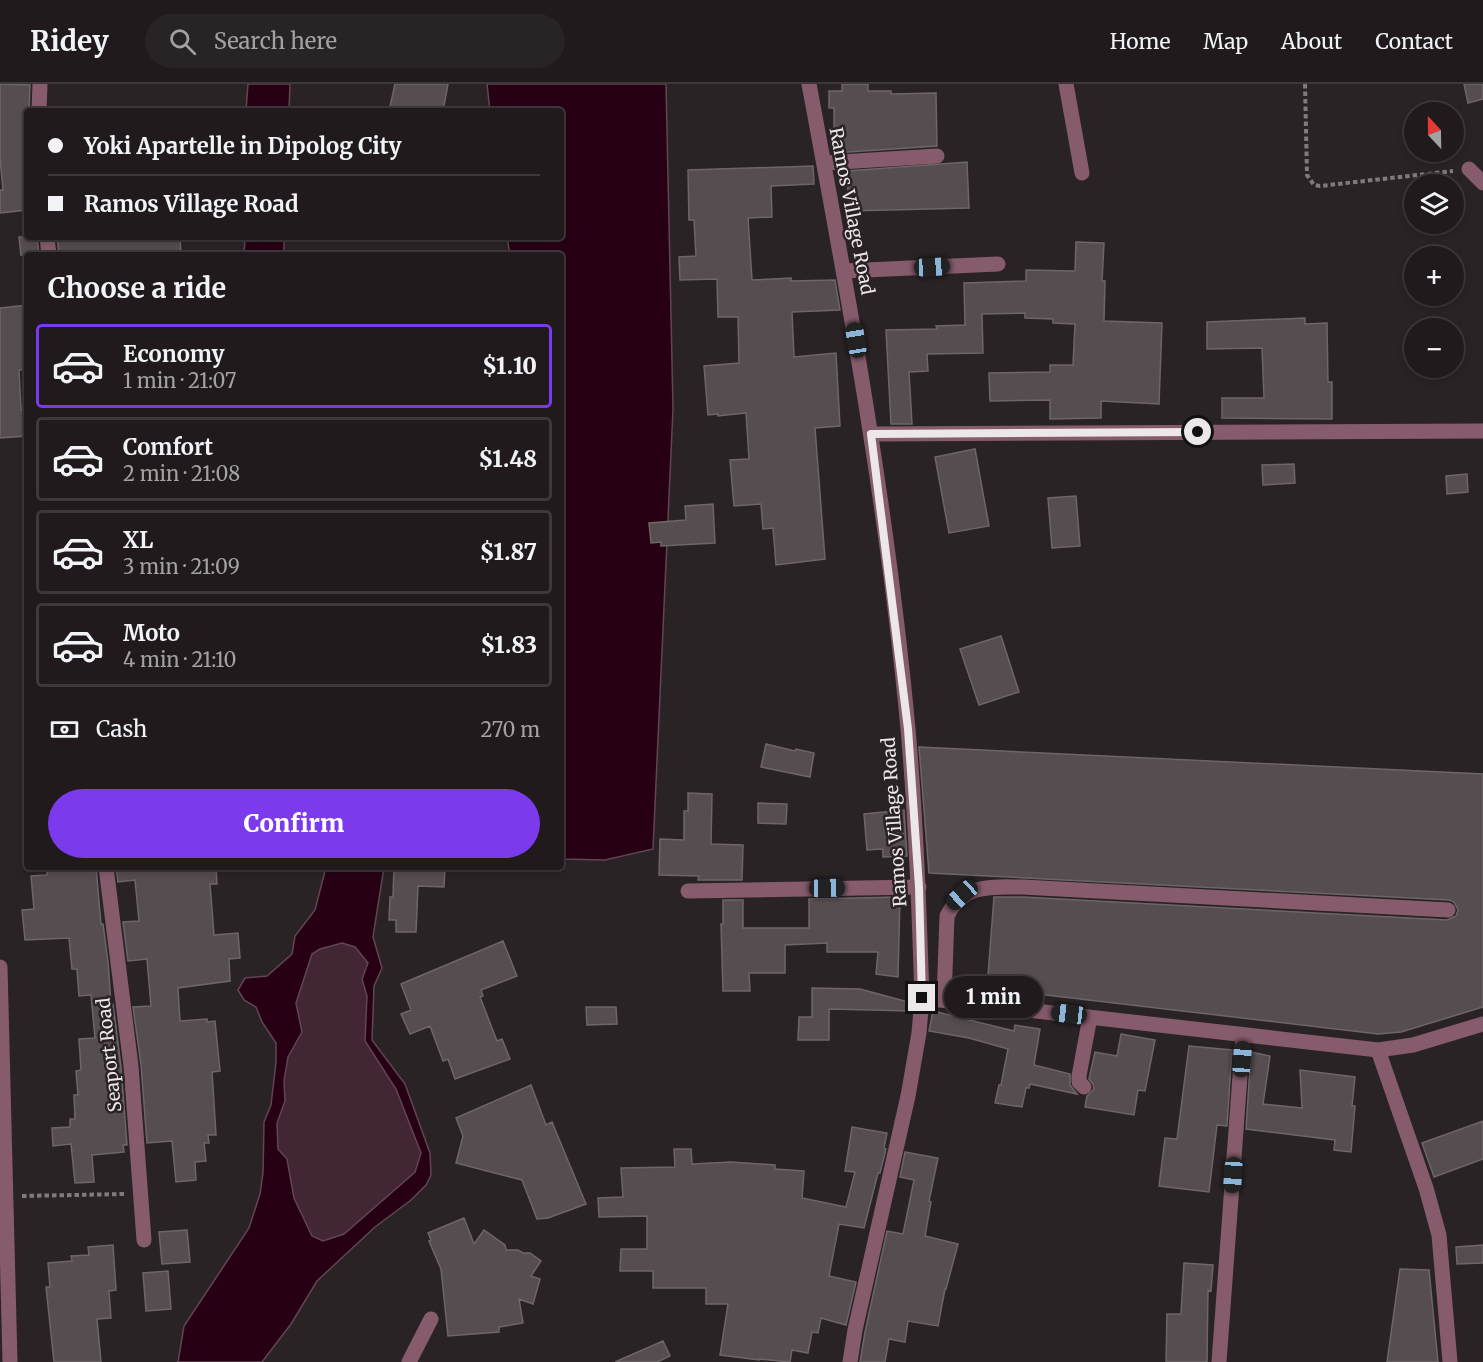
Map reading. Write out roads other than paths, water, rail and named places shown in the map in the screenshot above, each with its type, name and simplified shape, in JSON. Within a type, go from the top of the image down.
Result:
[{"type":"street","points":[[39,108],[40,84]]},
{"type":"street","name":"Ramos Village Road","points":[[809,84],[844,271],[871,434],[908,729],[919,887],[922,998],[919,1033],[908,1096],[855,1330],[850,1362]]},
{"type":"street","points":[[1066,84],[1082,173]]},
{"type":"street","points":[[824,163],[937,156]]},
{"type":"street","points":[[1469,170],[1483,183]]},
{"type":"street","points":[[844,271],[998,264]]},
{"type":"street","points":[[871,434],[1483,431]]},
{"type":"street","name":"Seaport Road","points":[[106,870],[131,1066],[144,1240]]},
{"type":"street","points":[[944,1000],[947,916],[953,903],[962,895],[986,887],[1023,886],[1448,910]]},
{"type":"street","points":[[688,891],[919,887]]},
{"type":"street","points":[[0,967],[10,1362]]},
{"type":"street","points":[[922,998],[1378,1050],[1413,1045],[1483,1024]]},
{"type":"street","points":[[1084,1087],[1079,1082],[1079,1076],[1090,1017]]},
{"type":"street","points":[[1219,1362],[1243,1035]]},
{"type":"street","points":[[1378,1050],[1426,1188],[1437,1227],[1450,1362]]},
{"type":"street","points":[[409,1362],[431,1319]]}]
